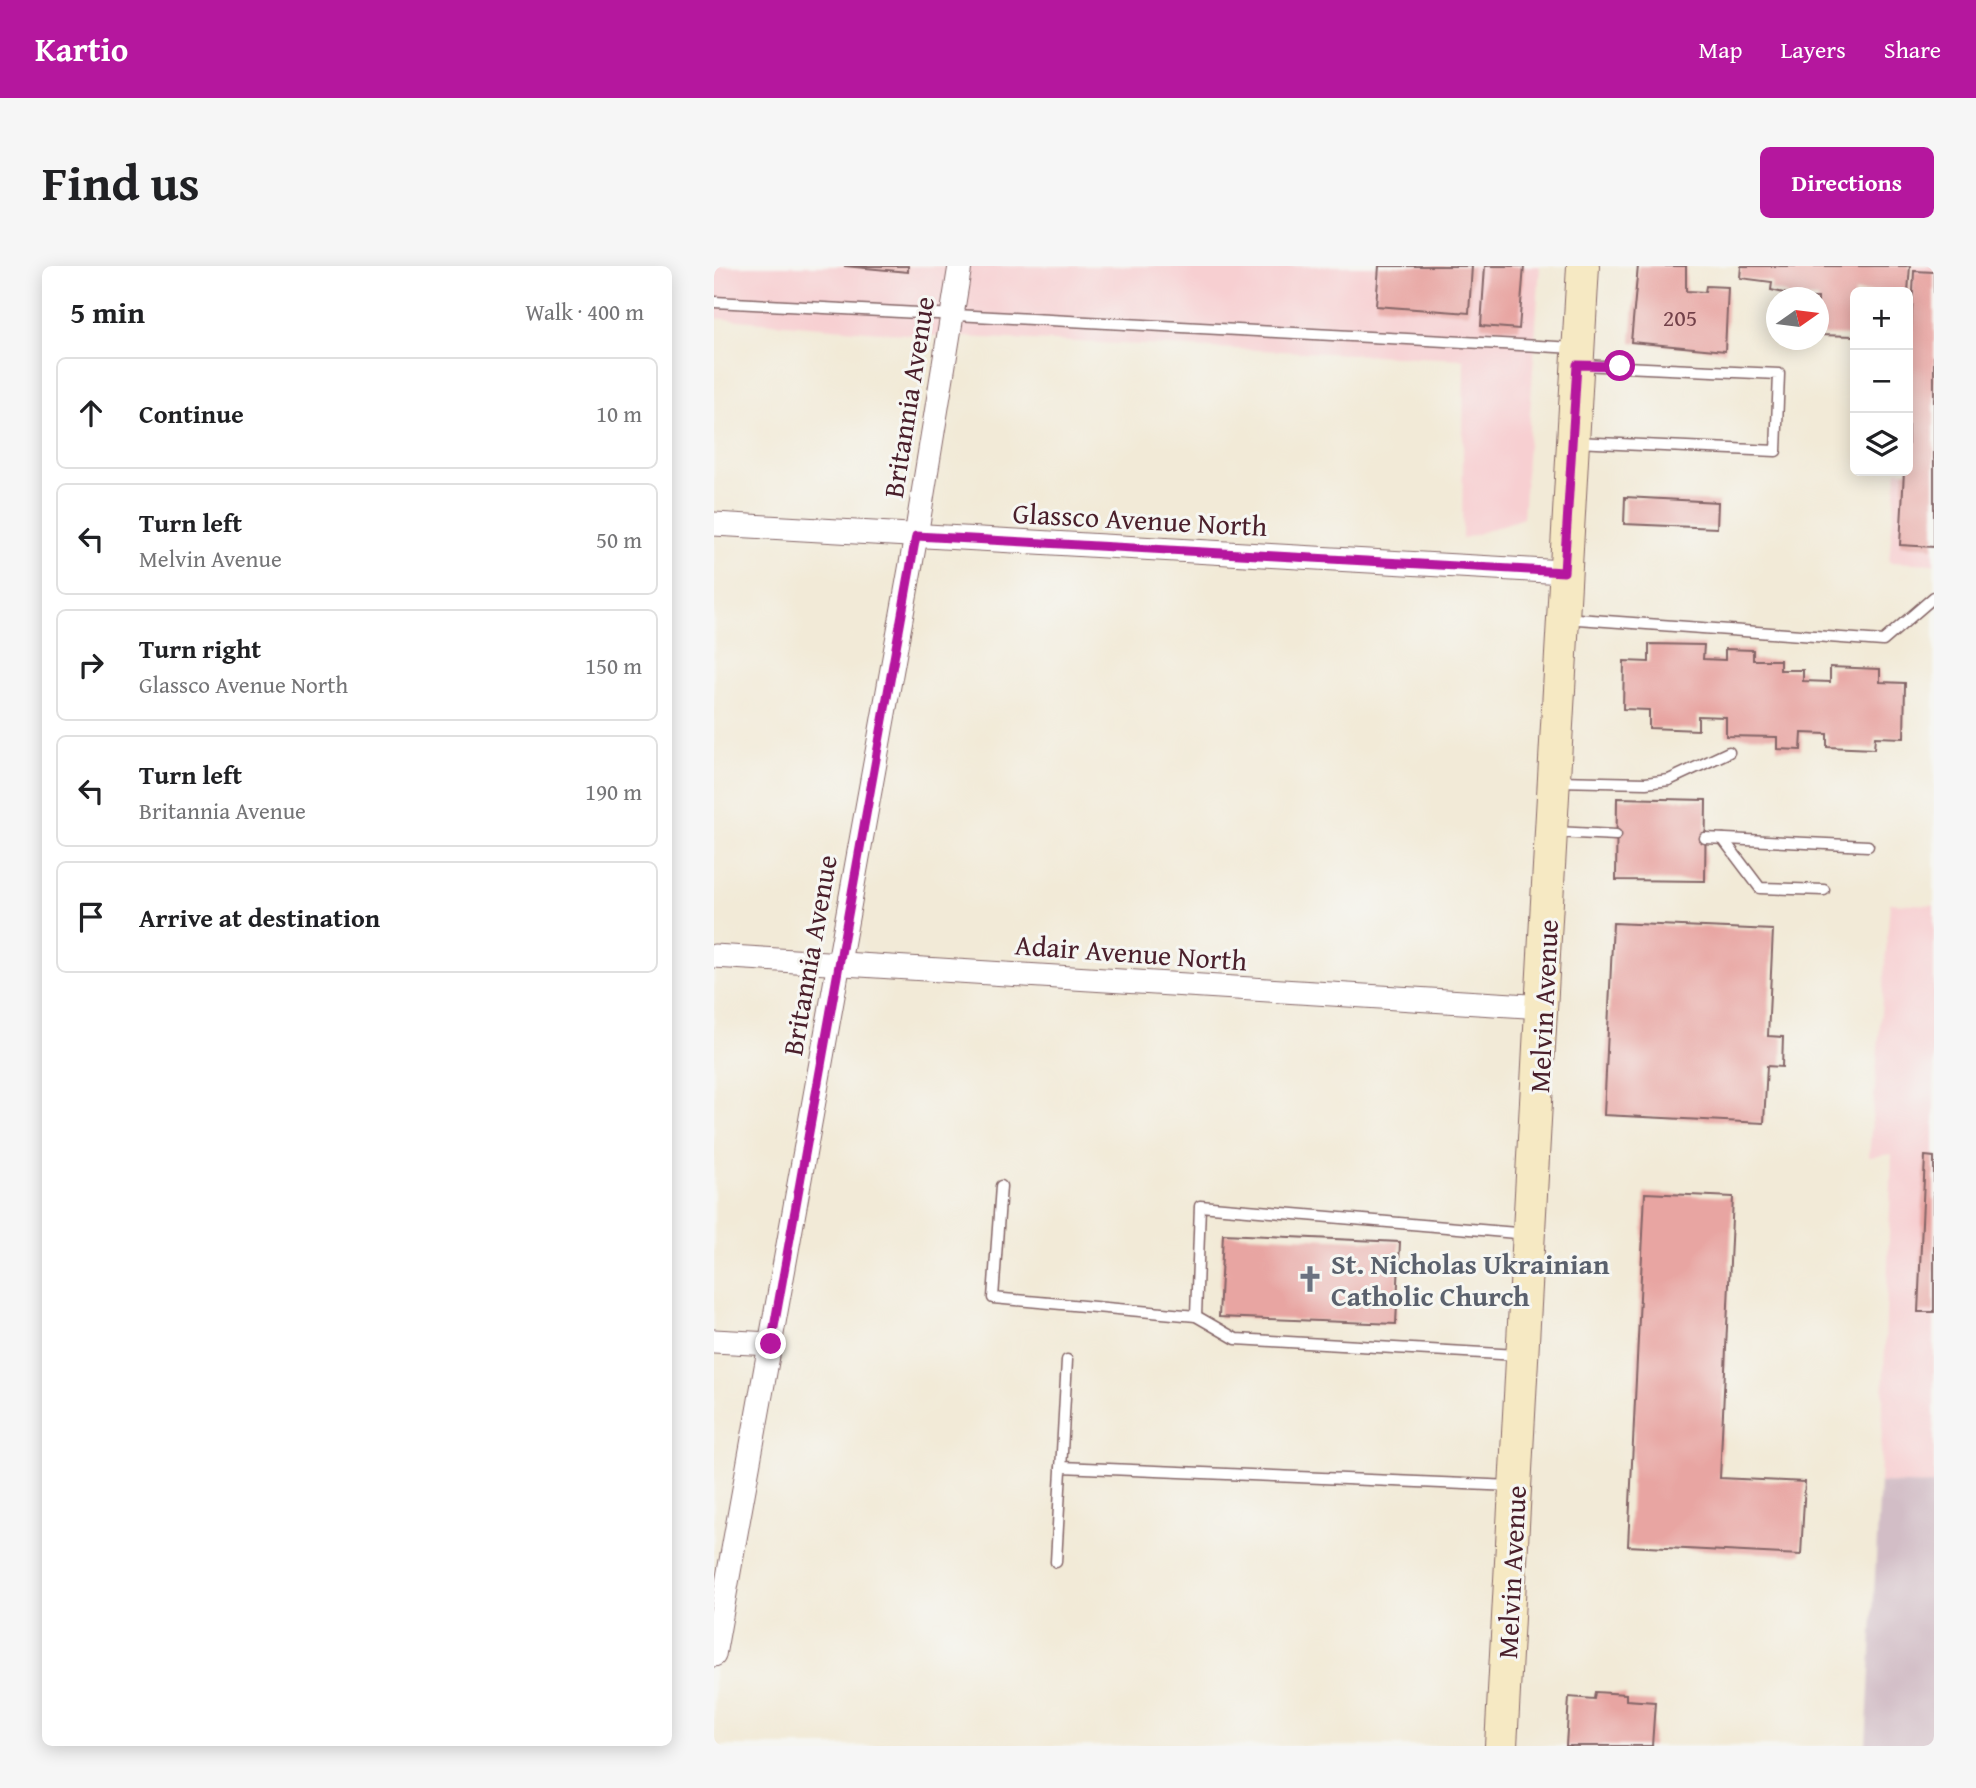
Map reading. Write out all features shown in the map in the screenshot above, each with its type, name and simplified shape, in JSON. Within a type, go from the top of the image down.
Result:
[{"type":"street","name":"Britannia Avenue","points":[[714,1655],[916,536],[960,266]]},
{"type":"street","name":"Melvin Avenue","points":[[1501,1746],[1583,266]]},
{"type":"street","name":"Glassco Avenue North","points":[[714,524],[1564,572]]},
{"type":"street","name":"Adair Avenue North","points":[[714,956],[1544,1007]]},
{"type":"street","points":[[714,1341],[771,1344]]},
{"type":"lane","points":[[714,302],[1578,356],[1779,374],[1776,451],[1572,442]]},
{"type":"lane","points":[[1562,618],[1883,641],[1934,597]]},
{"type":"lane","points":[[1554,780],[1646,783],[1670,780],[1729,752]]},
{"type":"lane","points":[[1552,831],[1616,835]]},
{"type":"lane","points":[[1705,838],[1868,846]]},
{"type":"lane","points":[[1723,839],[1760,888],[1824,890]]},
{"type":"lane","points":[[1001,1186],[993,1298],[1195,1316],[1236,1339],[1523,1356]]},
{"type":"lane","points":[[1195,1316],[1200,1206],[1531,1234]]},
{"type":"lane","points":[[1056,1562],[1068,1360]]},
{"type":"lane","points":[[1061,1467],[1516,1486]]},
{"type":"shaded area","points":[[714,266],[1540,266],[1523,518],[1462,539],[1464,359],[916,335],[714,318]]},
{"type":"shaded area","points":[[1913,266],[1934,266],[1934,564],[1889,562],[1897,476],[1913,476]]},
{"type":"shaded area","points":[[1890,903],[1934,905],[1934,1485],[1880,1483],[1892,1154],[1869,1157]]},
{"type":"shaded area","points":[[1880,1483],[1934,1485],[1934,1746],[1866,1746]]},
{"type":"building","points":[[844,266],[908,266],[908,272]]},
{"type":"building","points":[[1379,266],[1472,266],[1469,313],[1376,306]]},
{"type":"building","points":[[1485,266],[1524,266],[1519,329],[1481,326]]},
{"type":"building","points":[[1638,266],[1686,266],[1686,291],[1705,292],[1706,286],[1728,287],[1725,351],[1631,342]]},
{"type":"building","points":[[1741,266],[1910,266],[1908,287],[1850,287],[1850,336],[1829,335],[1829,287],[1771,287],[1772,282],[1740,278]]},
{"type":"building","points":[[1914,271],[1934,272],[1934,547],[1900,545],[1904,476],[1913,476]]},
{"type":"building","points":[[1625,497],[1718,502],[1717,528],[1624,524]]},
{"type":"building","points":[[1649,644],[1704,645],[1703,659],[1725,660],[1725,649],[1753,650],[1753,660],[1780,660],[1780,670],[1803,670],[1803,681],[1830,682],[1830,667],[1880,669],[1880,682],[1905,683],[1904,738],[1875,737],[1874,749],[1827,747],[1827,734],[1802,733],[1801,750],[1777,749],[1777,737],[1726,736],[1726,717],[1698,716],[1698,730],[1649,728],[1649,710],[1623,709],[1624,661],[1649,662]]},
{"type":"building","points":[[1617,798],[1706,800],[1705,881],[1616,880]]},
{"type":"building","points":[[1613,923],[1773,930],[1768,1036],[1783,1037],[1782,1067],[1767,1066],[1764,1123],[1604,1115]]},
{"type":"building","points":[[1925,1156],[1934,1157],[1934,1312],[1918,1312]]},
{"type":"building","points":[[1645,1193],[1733,1197],[1720,1478],[1805,1482],[1801,1555],[1628,1546]]},
{"type":"building","name":"St. Nicholas Ukrainian Catholic Church","points":[[1223,1234],[1400,1242],[1396,1324],[1219,1317]]},
{"type":"building","points":[[1595,1692],[1626,1694],[1626,1700],[1655,1702],[1652,1746],[1566,1746],[1569,1697],[1594,1699]]},
{"type":"place","name":"St. Nicholas Ukrainian Catholic Church","points":[[1310,1279]]},
{"type":"route","points":[[771,1344],[916,536],[1564,572],[1577,365],[1620,366]]}]
